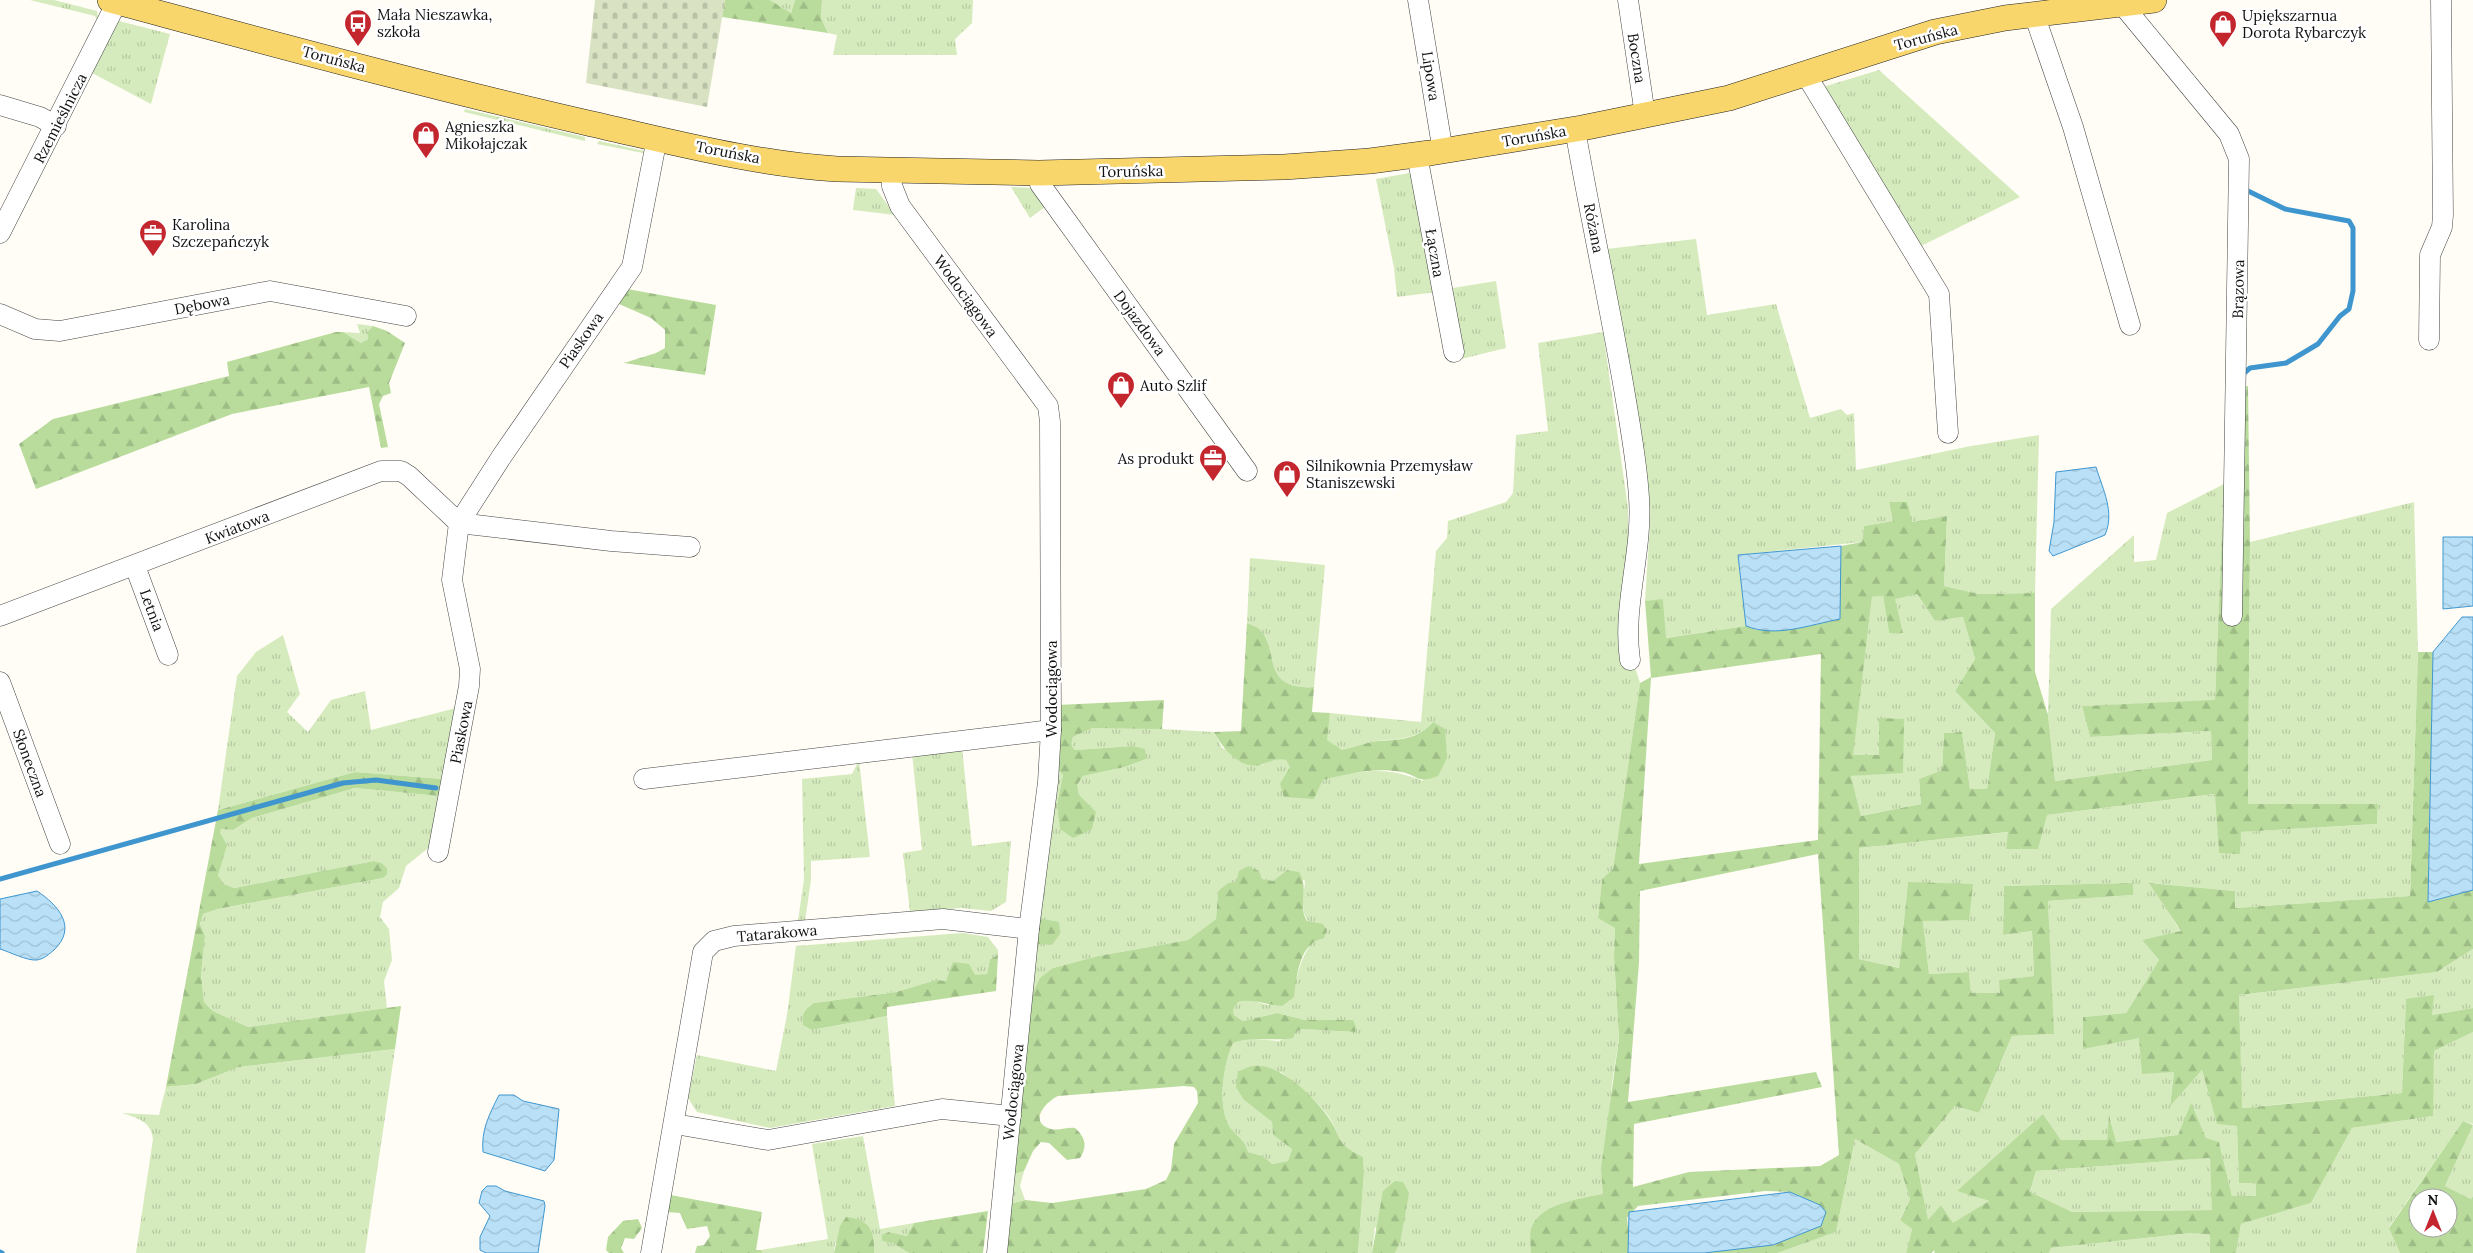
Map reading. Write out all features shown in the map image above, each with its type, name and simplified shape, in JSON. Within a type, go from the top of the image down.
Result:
[{"type":"main road","name":"Toruńska","points":[[115,1],[509,105],[657,138],[806,167],[891,172],[1038,173],[1284,167],[1443,152],[1575,129],[1729,98],[1935,32],[2034,14],[2154,0]]},
{"type":"street","name":"Lipowa","points":[[1418,0],[1443,152]]},
{"type":"street","name":"Boczna","points":[[1628,0],[1646,115]]},
{"type":"street","points":[[2430,340],[2430,255],[2442,228],[2443,215],[2441,0]]},
{"type":"street","name":"Rzemieślnicza","points":[[0,233],[56,126],[115,1]]},
{"type":"street","name":"Brązowa","points":[[2121,3],[2229,134],[2239,159],[2232,616]]},
{"type":"street","points":[[2034,14],[2073,127],[2130,324]]},
{"type":"street","points":[[1805,74],[1939,294],[1948,433]]},
{"type":"street","points":[[0,105],[40,117],[56,126]]},
{"type":"street","name":"Różana","points":[[1575,129],[1613,326],[1634,453],[1639,500],[1638,546],[1626,637],[1630,660]]},
{"type":"street","name":"Piaskowa","points":[[438,852],[469,686],[470,669],[452,580],[459,523],[502,456],[632,266],[657,138]]},
{"type":"street","name":"Łączna","points":[[1417,155],[1454,352]]},
{"type":"street","name":"Wodociągowa","points":[[891,172],[892,186],[900,206],[1048,406],[1050,422],[1051,730],[1048,782],[1029,929],[997,1253]]},
{"type":"street","name":"Dojazdowa","points":[[1038,173],[1040,184],[1247,471]]},
{"type":"street","name":"Dębowa","points":[[0,314],[35,329],[60,331],[270,291],[406,316]]},
{"type":"street","name":"Kwiatowa","points":[[0,616],[389,470],[401,471],[409,476],[459,523]]},
{"type":"street","points":[[459,523],[611,541],[690,547]]},
{"type":"street","name":"Letnia","points":[[135,566],[168,654]]},
{"type":"street","name":"Słoneczna","points":[[0,682],[60,844]]},
{"type":"street","points":[[644,779],[1051,730]]},
{"type":"street","name":"Tatarakowa","points":[[651,1253],[675,1124],[703,952],[714,941],[734,936],[943,919],[1029,929]]},
{"type":"street","points":[[675,1124],[768,1140],[942,1109],[1011,1116]]},
{"type":"green space","points":[[30,0],[54,0],[97,11],[99,24],[95,16]]},
{"type":"green space","points":[[595,0],[725,0],[707,107],[586,83]]},
{"type":"green space","points":[[725,0],[770,0],[791,13],[795,0],[822,0],[821,18],[828,33],[722,17]]},
{"type":"green space","points":[[770,0],[795,0],[791,13]]},
{"type":"green space","points":[[822,0],[973,0],[972,23],[955,39],[957,55],[833,55],[837,35],[828,33],[821,18]]},
{"type":"green space","points":[[119,21],[170,34],[151,104],[92,73]]},
{"type":"green space","points":[[1879,70],[2020,197],[1917,248],[1823,87]]},
{"type":"green space","points":[[465,109],[585,137],[585,141],[464,112]]},
{"type":"green space","points":[[599,141],[649,152],[648,154],[597,144]]},
{"type":"green space","points":[[1415,172],[1437,292],[1397,297],[1394,268],[1376,179]]},
{"type":"green space","points":[[1011,187],[1033,188],[1049,204],[1030,218]]},
{"type":"green space","points":[[856,188],[876,189],[895,215],[853,210]]},
{"type":"green space","points":[[1696,239],[1707,315],[1776,304],[1810,418],[1841,409],[1847,415],[1854,413],[1856,470],[1966,447],[2039,435],[2035,593],[1979,594],[1944,586],[1947,516],[1912,522],[1889,502],[1893,521],[1864,526],[1862,542],[1738,555],[1746,626],[1665,638],[1663,600],[1645,601],[1650,524],[1646,465],[1606,249]]},
{"type":"green space","points":[[1496,281],[1506,348],[1461,359],[1447,289]]},
{"type":"green space","points":[[627,289],[716,305],[705,375],[624,363],[656,353],[665,348],[665,330],[651,318],[619,304]]},
{"type":"green space","points":[[357,324],[373,326],[367,332],[368,339],[361,343],[343,332],[360,333]]},
{"type":"green space","points":[[373,326],[387,331],[405,343],[389,383],[391,393],[383,396],[379,404],[388,447],[381,448],[369,387],[232,414],[36,489],[19,444],[53,419],[229,376],[227,362],[336,332],[343,332],[361,343],[368,339],[367,332]]},
{"type":"green space","points":[[1603,332],[1628,508],[1628,664],[1634,664],[1640,683],[1613,869],[1602,879],[1598,917],[1615,928],[1614,957],[1619,1039],[1612,1083],[1603,1195],[1569,1202],[1531,1253],[1395,1253],[1400,1243],[1375,1227],[1372,1253],[1358,1253],[1364,1173],[1363,1157],[1343,1144],[1329,1117],[1318,1104],[1281,1072],[1244,1100],[1272,1122],[1273,1135],[1292,1149],[1288,1161],[1272,1164],[1263,1156],[1248,1152],[1244,1142],[1232,1130],[1224,1111],[1224,1075],[1233,1043],[1245,1038],[1279,1041],[1301,1029],[1354,1032],[1353,1020],[1305,1020],[1277,1013],[1243,1021],[1234,1015],[1233,1009],[1238,1002],[1249,999],[1267,1005],[1293,997],[1302,960],[1314,940],[1313,924],[1305,916],[1303,905],[1305,881],[1287,870],[1273,881],[1252,880],[1225,888],[1218,891],[1216,919],[1188,940],[1098,956],[1053,968],[1031,997],[1056,768],[1063,775],[1057,804],[1079,795],[1076,785],[1083,776],[1125,767],[1146,759],[1133,746],[1075,750],[1071,745],[1073,737],[1093,728],[1156,725],[1162,729],[1214,732],[1222,748],[1262,765],[1276,758],[1286,760],[1314,799],[1323,780],[1362,772],[1385,771],[1423,781],[1433,722],[1425,729],[1411,736],[1372,742],[1342,751],[1326,740],[1330,713],[1421,722],[1436,551],[1447,538],[1448,521],[1506,502],[1513,493],[1516,435],[1548,431],[1538,343]]},
{"type":"green space","points":[[2228,385],[2248,386],[2250,542],[2248,804],[2378,804],[2377,824],[2241,832],[2240,854],[2219,853],[2215,794],[2047,815],[2038,849],[2006,849],[2008,832],[1859,848],[1859,959],[1899,968],[1908,882],[1973,884],[1969,920],[1923,921],[1929,974],[1969,972],[1971,993],[2000,993],[1999,980],[2034,976],[2032,931],[2003,935],[2004,886],[2133,883],[2133,895],[2048,901],[2054,1034],[2012,1036],[1979,1113],[1955,1106],[1915,1154],[1928,1220],[1941,1205],[1953,1223],[1989,1201],[1957,1191],[2043,1114],[2061,1140],[2107,1140],[2109,1115],[2116,1142],[2178,1135],[2191,1103],[2206,1138],[2219,1142],[2232,1196],[2256,1196],[2256,1183],[2239,1183],[2237,1126],[2217,1124],[2202,1070],[2170,1106],[2174,1072],[2142,1074],[2139,1038],[2083,1049],[2083,1017],[2126,1013],[2159,960],[2142,940],[2181,931],[2149,883],[2235,891],[2235,908],[2410,896],[2418,652],[2433,652],[2428,901],[2473,890],[2473,949],[2437,972],[2239,995],[2242,1108],[2402,1093],[2406,999],[2434,995],[2432,1015],[2473,1008],[2473,1032],[2434,1051],[2433,1116],[2352,1128],[2311,1203],[2241,1224],[2236,1253],[2210,1253],[2210,1235],[2192,1233],[2051,1248],[2049,1253],[1934,1253],[1935,1250],[1931,1253],[1906,1253],[1912,1229],[1900,1220],[1910,1199],[1899,1164],[1855,1139],[1836,1232],[1777,1253],[1670,1253],[1820,1205],[1790,1192],[1765,1191],[1638,1206],[1627,1218],[1631,1253],[1531,1253],[1531,1229],[1535,1220],[1543,1213],[1573,1200],[1603,1194],[1601,1168],[1619,1039],[1614,957],[1615,928],[1598,918],[1602,879],[1613,869],[1640,683],[1651,677],[1645,601],[1663,599],[1666,638],[1746,626],[1757,630],[1839,619],[1841,546],[1862,542],[1864,526],[1893,521],[1889,502],[1907,502],[1912,522],[1947,516],[1944,586],[1979,594],[2035,593],[2035,672],[2048,715],[2055,781],[2212,760],[2211,731],[2090,737],[2082,706],[2215,700]],"holes":[[[1917,594],[1935,621],[1963,617],[1975,659],[1955,691],[1995,733],[1987,789],[1970,789],[1962,732],[1944,733],[1942,770],[1919,779],[1921,804],[1861,816],[1851,776],[1903,773],[1904,719],[1879,718],[1879,755],[1853,755],[1872,597],[1883,595],[1889,633],[1903,633],[1895,599]],[[1821,654],[1818,840],[1639,864],[1651,678]],[[1818,854],[1839,1155],[1820,1166],[1689,1172],[1633,1187],[1634,1124],[1822,1087],[1816,1072],[1628,1102],[1639,962],[1640,891]],[[2210,1158],[2212,1210],[2072,1212],[2030,1192],[2036,1171]]]},
{"type":"green space","points":[[2224,484],[2215,701],[2082,706],[2090,737],[2211,731],[2212,760],[2055,781],[2048,715],[2051,609],[2134,535],[2134,562],[2156,560],[2167,513]]},
{"type":"green space","points":[[2414,502],[2418,652],[2410,896],[2235,908],[2235,891],[2150,883],[2181,932],[2142,940],[2159,960],[2126,1013],[2084,1017],[2139,1037],[2174,1072],[2170,1105],[2202,1070],[2217,1123],[2237,1126],[2239,1183],[2256,1183],[2256,1197],[2232,1196],[2219,1142],[2206,1139],[2191,1104],[2178,1135],[2115,1142],[2110,1117],[2107,1140],[2061,1140],[2043,1114],[1958,1191],[1989,1201],[1953,1224],[1941,1205],[1928,1221],[1915,1154],[1955,1106],[1979,1113],[2012,1036],[2053,1034],[2048,901],[2133,895],[2133,883],[2004,886],[2003,935],[2032,931],[2034,976],[2000,980],[2000,993],[1971,993],[1969,972],[1929,974],[1923,921],[1908,882],[1899,968],[1859,959],[1859,848],[2009,832],[2047,815],[2216,794],[2219,853],[2240,832],[2377,824],[2378,804],[2248,804],[2250,542]]},
{"type":"green space","points":[[1250,558],[1325,565],[1314,687],[1295,686],[1285,682],[1275,669],[1264,635],[1257,627],[1247,623]]},
{"type":"green space","points":[[1883,594],[1889,633],[1903,633],[1894,598],[1917,594],[1935,621],[1963,617],[1975,659],[1955,691],[1995,733],[1987,789],[1970,789],[1962,732],[1944,733],[1942,770],[1919,779],[1921,804],[1861,816],[1851,776],[1903,772],[1903,719],[1879,755],[1852,755],[1872,597]]},
{"type":"green space","points":[[1247,623],[1257,627],[1264,635],[1275,669],[1285,682],[1295,686],[1314,687],[1312,712],[1330,713],[1327,740],[1342,750],[1372,742],[1412,737],[1426,729],[1433,722],[1445,729],[1447,758],[1438,776],[1418,779],[1401,772],[1381,770],[1362,772],[1323,780],[1314,799],[1284,797],[1280,784],[1290,767],[1286,760],[1277,760],[1255,766],[1240,762],[1227,751],[1214,732],[1241,731]]},
{"type":"green space","points":[[283,635],[300,694],[287,712],[308,732],[331,700],[365,691],[371,730],[456,708],[443,779],[355,772],[218,810],[237,676],[256,652]]},
{"type":"green space","points":[[1164,700],[1162,729],[1093,728],[1073,737],[1071,745],[1075,750],[1133,746],[1145,749],[1146,759],[1125,767],[1083,776],[1077,785],[1079,795],[1096,812],[1092,829],[1073,838],[1060,829],[1057,804],[1063,775],[1056,768],[1057,705]]},
{"type":"green space","points":[[962,747],[972,846],[1011,841],[1006,902],[991,911],[962,908],[910,912],[903,853],[922,850],[912,753]]},
{"type":"green space","points":[[859,760],[870,857],[811,861],[811,880],[805,921],[798,921],[804,879],[802,779],[852,774]]},
{"type":"green space","points":[[355,772],[443,779],[439,796],[355,788],[252,818],[233,830],[221,829],[220,833],[227,845],[218,875],[224,884],[234,888],[374,861],[382,863],[387,868],[387,874],[383,878],[218,909],[203,914],[200,924],[205,936],[201,974],[204,1002],[213,1011],[248,1027],[401,1006],[395,1049],[239,1067],[196,1084],[166,1087],[218,810]]},
{"type":"green space","points":[[355,788],[439,796],[432,845],[406,866],[399,888],[383,902],[380,917],[389,929],[392,960],[384,981],[387,1008],[248,1027],[213,1011],[204,1002],[201,974],[205,936],[200,924],[203,914],[218,909],[383,878],[387,868],[382,863],[374,861],[234,888],[224,884],[218,875],[221,829],[233,830],[252,818]]},
{"type":"green space","points":[[1248,866],[1259,871],[1262,879],[1273,881],[1287,870],[1299,872],[1303,885],[1304,915],[1307,921],[1323,924],[1327,930],[1324,938],[1309,946],[1304,953],[1298,970],[1294,997],[1282,1006],[1254,1001],[1238,1002],[1233,1009],[1234,1015],[1243,1021],[1277,1013],[1305,1020],[1353,1020],[1356,1027],[1355,1032],[1301,1029],[1295,1033],[1293,1038],[1248,1039],[1233,1043],[1224,1075],[1224,1111],[1232,1130],[1244,1142],[1248,1152],[1263,1156],[1272,1164],[1288,1161],[1292,1149],[1273,1135],[1272,1122],[1244,1100],[1236,1087],[1238,1071],[1253,1066],[1263,1066],[1274,1070],[1285,1075],[1314,1100],[1333,1124],[1343,1144],[1363,1157],[1364,1173],[1358,1253],[1004,1253],[1010,1204],[1025,1200],[1052,1203],[1146,1189],[1166,1180],[1171,1170],[1174,1144],[1198,1103],[1197,1091],[1194,1087],[1184,1086],[1058,1096],[1045,1106],[1040,1120],[1043,1125],[1051,1129],[1075,1128],[1083,1138],[1085,1146],[1080,1158],[1067,1160],[1049,1143],[1041,1142],[1033,1151],[1024,1171],[1014,1174],[1031,997],[1040,978],[1053,968],[1098,956],[1188,940],[1216,919],[1218,891],[1228,883],[1236,882],[1239,871]]},
{"type":"green space","points":[[1038,918],[1059,922],[1060,934],[1052,945],[1037,944]]},
{"type":"green space","points":[[962,933],[988,937],[998,950],[998,955],[990,959],[987,974],[946,981],[936,980],[896,992],[814,1003],[812,1030],[887,1016],[895,1106],[770,1128],[697,1112],[688,1098],[697,1055],[776,1071],[787,1015],[796,946]]},
{"type":"green space","points":[[2473,949],[2473,1008],[2432,1015],[2406,999],[2402,1093],[2241,1108],[2239,995],[2437,972]]},
{"type":"green space","points":[[998,955],[996,991],[887,1007],[887,1016],[812,1030],[803,1025],[804,1012],[814,1003],[896,992],[936,980],[946,981],[953,962],[969,964],[975,975],[987,974],[990,959]]},
{"type":"green space","points":[[2473,1032],[2473,1124],[2463,1121],[2416,1188],[2408,1188],[2408,1200],[2389,1227],[2400,1253],[2236,1253],[2241,1224],[2311,1203],[2352,1128],[2432,1116],[2434,1051]]},
{"type":"green space","points":[[395,1049],[365,1253],[136,1253],[153,1139],[152,1133],[146,1124],[122,1113],[159,1115],[166,1087],[196,1084],[239,1067]]},
{"type":"green space","points":[[2463,1121],[2473,1125],[2445,1186],[2449,1188],[2417,1188]]},
{"type":"green space","points":[[2473,1125],[2473,1196],[2471,1199],[2458,1192],[2458,1188],[2445,1186]]},
{"type":"green space","points":[[863,1136],[880,1229],[914,1223],[907,1236],[889,1232],[882,1241],[894,1244],[909,1253],[874,1253],[874,1241],[835,1243],[834,1253],[763,1253],[761,1250],[828,1239],[812,1144]]},
{"type":"green space","points":[[1855,1139],[1899,1164],[1910,1199],[1900,1219],[1912,1229],[1906,1253],[1777,1253],[1836,1232]]},
{"type":"green space","points":[[2210,1158],[2213,1210],[2072,1212],[2030,1193],[2036,1171]]},
{"type":"green space","points":[[1024,1171],[1020,1186],[1025,1200],[1010,1204],[1014,1174]]},
{"type":"green space","points":[[1395,1181],[1403,1182],[1409,1193],[1400,1243],[1395,1253],[1372,1253],[1383,1191]]},
{"type":"green space","points":[[2458,1192],[2471,1199],[2473,1196],[2473,1253],[2400,1253],[2389,1228],[2408,1201],[2408,1238],[2458,1238]]},
{"type":"green space","points":[[670,1195],[762,1212],[756,1250],[761,1250],[763,1253],[695,1253],[697,1246],[704,1245],[710,1236],[707,1226],[687,1229],[680,1213],[667,1212]]},
{"type":"green space","points":[[988,1211],[983,1253],[909,1253],[894,1244],[882,1241],[882,1235],[889,1232],[907,1236],[914,1223]]},
{"type":"green space","points":[[846,1217],[860,1220],[869,1228],[872,1232],[874,1253],[834,1253],[840,1226]]},
{"type":"green space","points":[[638,1219],[642,1228],[634,1239],[625,1238],[621,1248],[624,1253],[609,1253],[606,1250],[608,1237],[623,1221]]},
{"type":"green space","points":[[2192,1233],[2210,1235],[2210,1253],[2049,1253],[2051,1248]]},
{"type":"water","points":[[2096,467],[2107,501],[2109,518],[2105,535],[2053,556],[2049,551],[2054,522],[2056,472]]},
{"type":"water","points":[[2443,537],[2473,537],[2473,606],[2443,609]]},
{"type":"water","points":[[1841,546],[1840,619],[1781,631],[1769,631],[1746,626],[1738,555]]},
{"type":"water","points":[[2462,617],[2473,617],[2473,890],[2428,902],[2433,652]]},
{"type":"water","points":[[37,891],[58,910],[65,925],[61,941],[54,950],[42,959],[33,960],[0,949],[0,899]]},
{"type":"water","points":[[499,1095],[514,1095],[523,1101],[559,1109],[554,1160],[545,1171],[483,1152],[483,1137],[489,1116]]},
{"type":"water","points":[[487,1186],[496,1186],[505,1191],[544,1201],[545,1206],[538,1253],[486,1253],[480,1250],[480,1237],[490,1216],[479,1203],[482,1191]]},
{"type":"water","points":[[1790,1192],[1820,1205],[1826,1212],[1821,1226],[1773,1245],[1704,1253],[1628,1253],[1629,1212]]},
{"type":"waterway","points":[[2243,374],[2250,368],[2286,363],[2318,344],[2340,316],[2349,309],[2353,291],[2353,228],[2349,221],[2285,209],[2244,189]]},
{"type":"waterway","points":[[0,879],[343,783],[376,780],[436,788]]},
{"type":"place","name":"Mała Nieszawka, szkoła","points":[[358,47]]},
{"type":"place","name":"Upiększarnua Dorota Rybarczyk","points":[[2223,48]]},
{"type":"place","name":"Agnieszka Mikołajczak","points":[[426,159]]},
{"type":"place","name":"Karolina Szczepańczyk","points":[[153,257]]},
{"type":"place","name":"Auto Szlif","points":[[1121,409]]},
{"type":"place","name":"As produkt","points":[[1213,482]]},
{"type":"place","name":"Silnikownia Przemysław Staniszewski","points":[[1287,498]]}]
